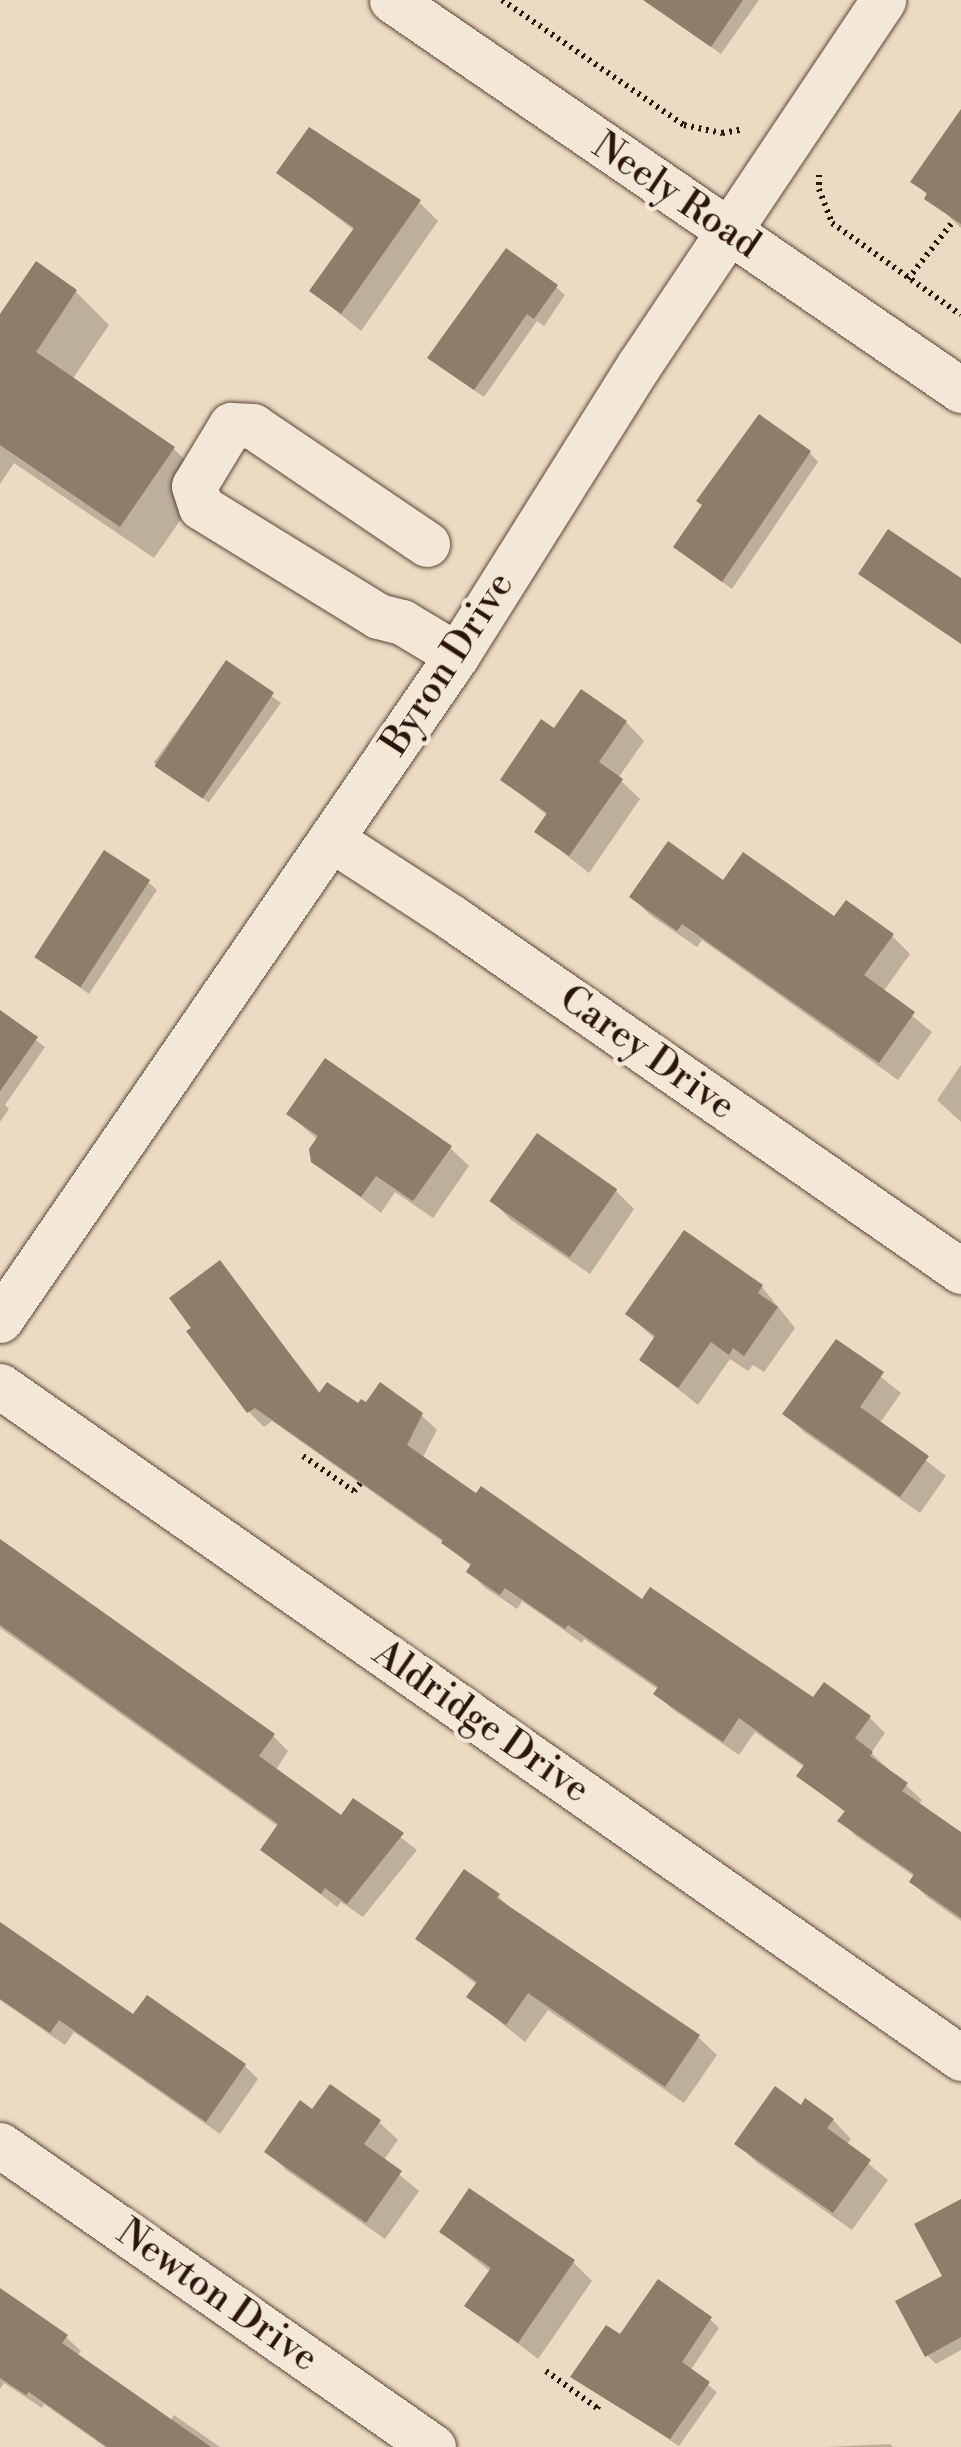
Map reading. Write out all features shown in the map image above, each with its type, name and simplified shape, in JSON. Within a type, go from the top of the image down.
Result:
[{"type":"street","name":"Neely Road","points":[[392,0],[961,390]]},
{"type":"street","name":"Byron Drive","points":[[0,1320],[456,655],[728,232],[883,0]]},
{"type":"street","points":[[427,544],[253,426],[231,425],[194,486],[201,506],[378,616],[402,622],[456,655]]},
{"type":"street","name":"Carey Drive","points":[[331,839],[451,917],[961,1271]]},
{"type":"street","name":"Aldridge Drive","points":[[0,1386],[961,2058]]},
{"type":"street","name":"Newton Drive","points":[[0,2145],[433,2447]]},
{"type":"path","points":[[502,0],[684,125],[722,133],[759,121]]},
{"type":"path","points":[[820,167],[819,189],[832,223],[961,315]]},
{"type":"path","points":[[908,279],[952,224]]},
{"type":"path","points":[[304,1456],[354,1492],[363,1480]]},
{"type":"path","points":[[546,2371],[598,2408],[601,2402]]},
{"type":"building","points":[[643,0],[743,0],[711,47]]},
{"type":"building","points":[[961,109],[961,224],[924,199],[927,193],[910,182]]},
{"type":"building","points":[[309,127],[421,200],[341,314],[309,291],[354,228],[276,173]]},
{"type":"building","points":[[506,248],[558,285],[534,319],[527,314],[474,390],[427,358]]},
{"type":"building","points":[[36,261],[77,290],[36,352],[175,447],[120,527],[0,445],[0,314]]},
{"type":"building","points":[[759,414],[811,451],[722,582],[673,547],[702,505],[696,501]]},
{"type":"building","points":[[888,529],[961,578],[961,644],[858,574]]},
{"type":"building","points":[[226,660],[274,692],[203,799],[154,766]]},
{"type":"building","points":[[581,689],[627,721],[599,762],[623,779],[569,856],[534,832],[547,813],[500,780],[541,719],[554,728]]},
{"type":"building","points":[[668,841],[723,880],[743,852],[834,916],[846,900],[894,934],[864,975],[915,1012],[879,1063],[682,924],[677,931],[629,897]]},
{"type":"building","points":[[104,850],[150,880],[80,987],[34,957]]},
{"type":"building","points":[[0,1010],[38,1037],[0,1091]]},
{"type":"building","points":[[325,1058],[452,1146],[413,1201],[376,1176],[361,1197],[311,1162],[309,1149],[318,1136],[286,1114]]},
{"type":"building","points":[[537,1133],[617,1189],[570,1257],[489,1201]]},
{"type":"building","points":[[684,1230],[763,1285],[758,1293],[778,1307],[744,1356],[733,1348],[729,1355],[711,1342],[678,1388],[639,1360],[655,1336],[625,1314]]},
{"type":"building","points":[[220,1260],[319,1393],[327,1382],[358,1403],[361,1399],[366,1402],[380,1382],[423,1413],[407,1445],[476,1493],[481,1486],[642,1599],[650,1587],[813,1697],[824,1682],[871,1716],[855,1738],[873,1752],[870,1756],[908,1783],[902,1791],[961,1832],[961,1918],[909,1882],[914,1874],[837,1821],[845,1811],[796,1776],[804,1765],[739,1718],[723,1742],[653,1694],[658,1687],[568,1625],[565,1629],[505,1588],[500,1595],[466,1572],[471,1564],[441,1543],[443,1540],[255,1408],[247,1413],[186,1331],[191,1328],[169,1298]]},
{"type":"building","points":[[836,1339],[884,1372],[860,1407],[929,1456],[900,1497],[782,1414]]},
{"type":"building","points":[[0,1539],[275,1734],[259,1756],[341,1815],[353,1798],[404,1833],[347,1904],[325,1888],[321,1894],[260,1850],[278,1824],[0,1625]]},
{"type":"building","points":[[464,1869],[500,1894],[497,1898],[700,2035],[665,2087],[528,1993],[506,2025],[466,1997],[477,1982],[415,1939]]},
{"type":"building","points":[[0,1922],[133,2014],[147,1995],[246,2064],[206,2122],[59,2020],[50,2033],[0,1999]]},
{"type":"building","points":[[330,2084],[381,2120],[364,2144],[402,2171],[366,2223],[264,2152],[300,2100],[312,2109]]},
{"type":"building","points":[[775,2086],[801,2105],[805,2098],[834,2119],[827,2128],[871,2160],[833,2213],[734,2144]]},
{"type":"building","points":[[469,2188],[575,2260],[518,2343],[464,2306],[491,2268],[439,2232]]},
{"type":"building","points":[[961,2199],[961,2337],[925,2357],[895,2301],[942,2276],[914,2224]]},
{"type":"building","points":[[658,2279],[712,2317],[682,2362],[710,2382],[670,2439],[570,2377],[606,2325],[620,2334]]},
{"type":"building","points":[[0,2288],[68,2335],[62,2343],[211,2447],[107,2447],[29,2392],[26,2395],[0,2378]]}]
